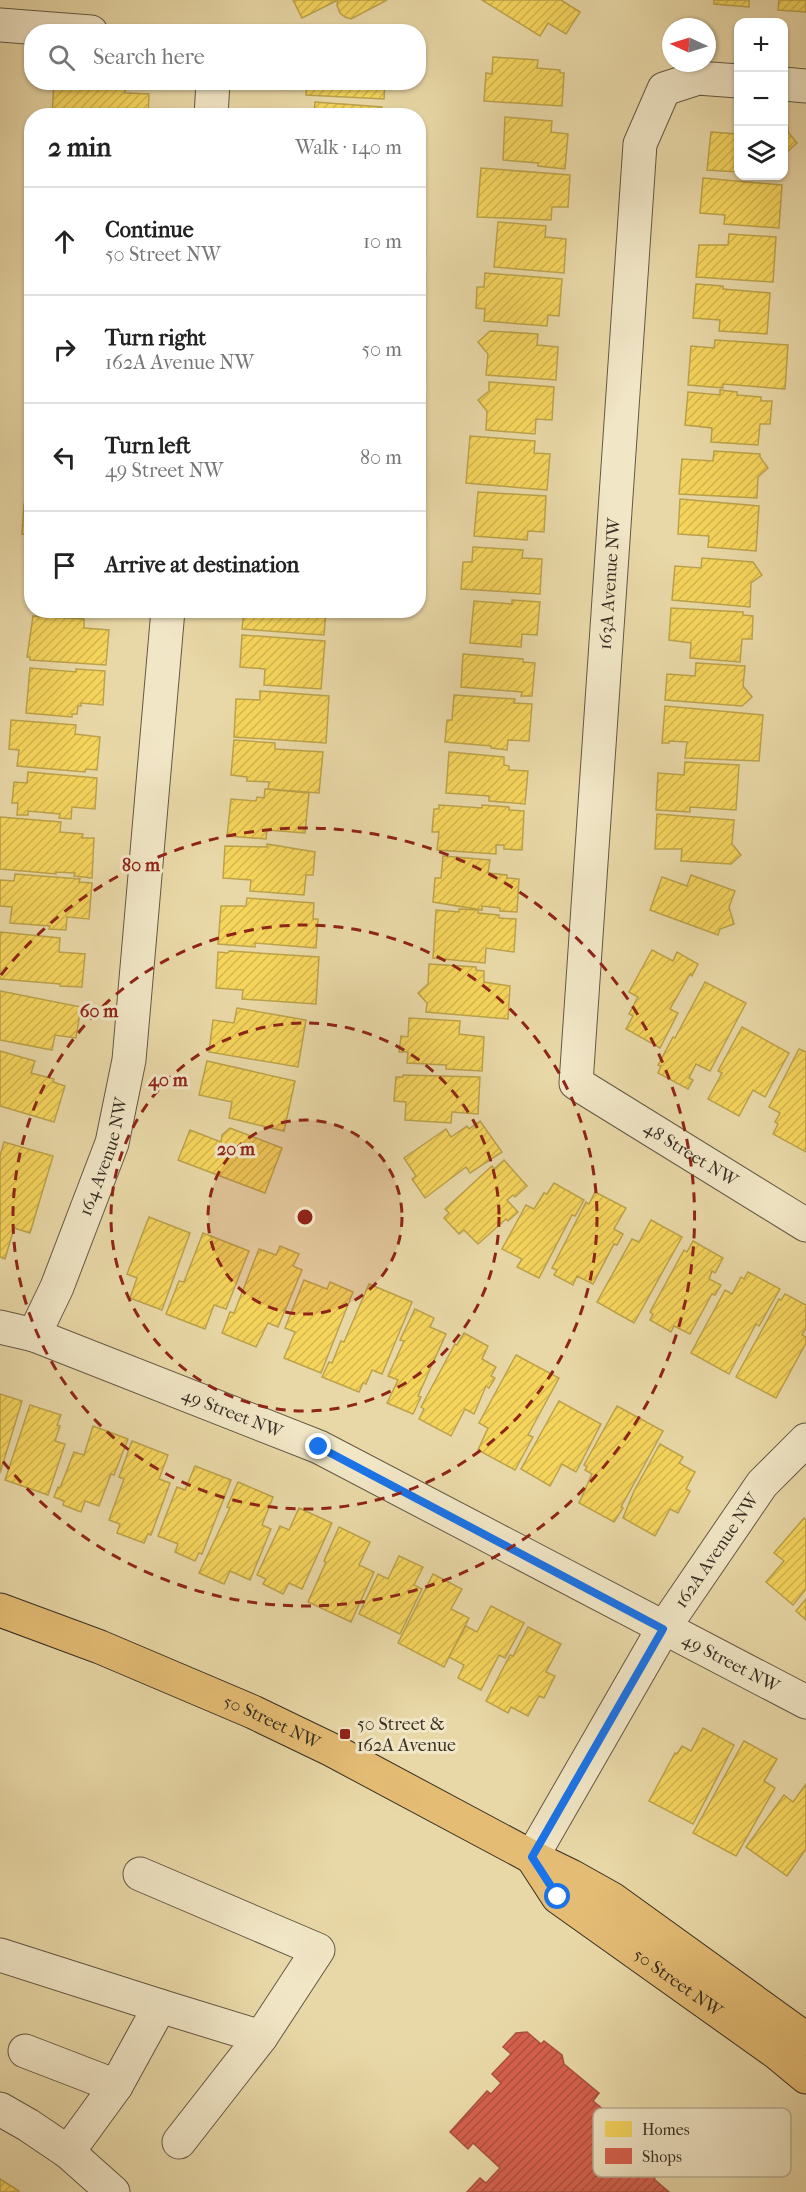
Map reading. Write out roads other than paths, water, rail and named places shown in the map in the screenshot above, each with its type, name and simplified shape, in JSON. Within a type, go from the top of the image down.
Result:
[{"type":"main road","name":"50 Street NW","points":[[0,1610],[100,1647],[253,1712],[332,1749],[571,1876],[612,1899],[806,2039]]},
{"type":"main road","name":"50 Street NW","points":[[532,1857],[558,1897],[777,2053],[806,2077]]},
{"type":"street","points":[[0,24],[24,26]]},
{"type":"street","name":"163A Avenue NW","points":[[576,1083],[640,144],[664,89],[698,78],[734,81]]},
{"type":"street","points":[[788,84],[806,86]]},
{"type":"street","points":[[211,108],[213,90]]},
{"type":"street","name":"164 Avenue NW","points":[[34,1335],[57,1287],[112,1143],[129,1060],[167,618]]},
{"type":"street","name":"48 Street NW","points":[[576,1083],[806,1225]]},
{"type":"street","name":"49 Street NW","points":[[0,1327],[34,1335],[319,1447],[806,1702]]},
{"type":"street","name":"162A Avenue NW","points":[[532,1857],[663,1629],[762,1484],[806,1440]]},
{"type":"street","points":[[140,1874],[318,1950],[261,2037],[179,2142]]},
{"type":"street","points":[[0,1954],[261,2037]]},
{"type":"street","points":[[68,2152],[116,2086],[160,2006]]},
{"type":"street","points":[[25,2051],[116,2086]]},
{"type":"street","points":[[0,2109],[68,2152],[113,2192]]},
{"type":"place","name":"50 Street & 162A Avenue","points":[[345,1734]]}]
